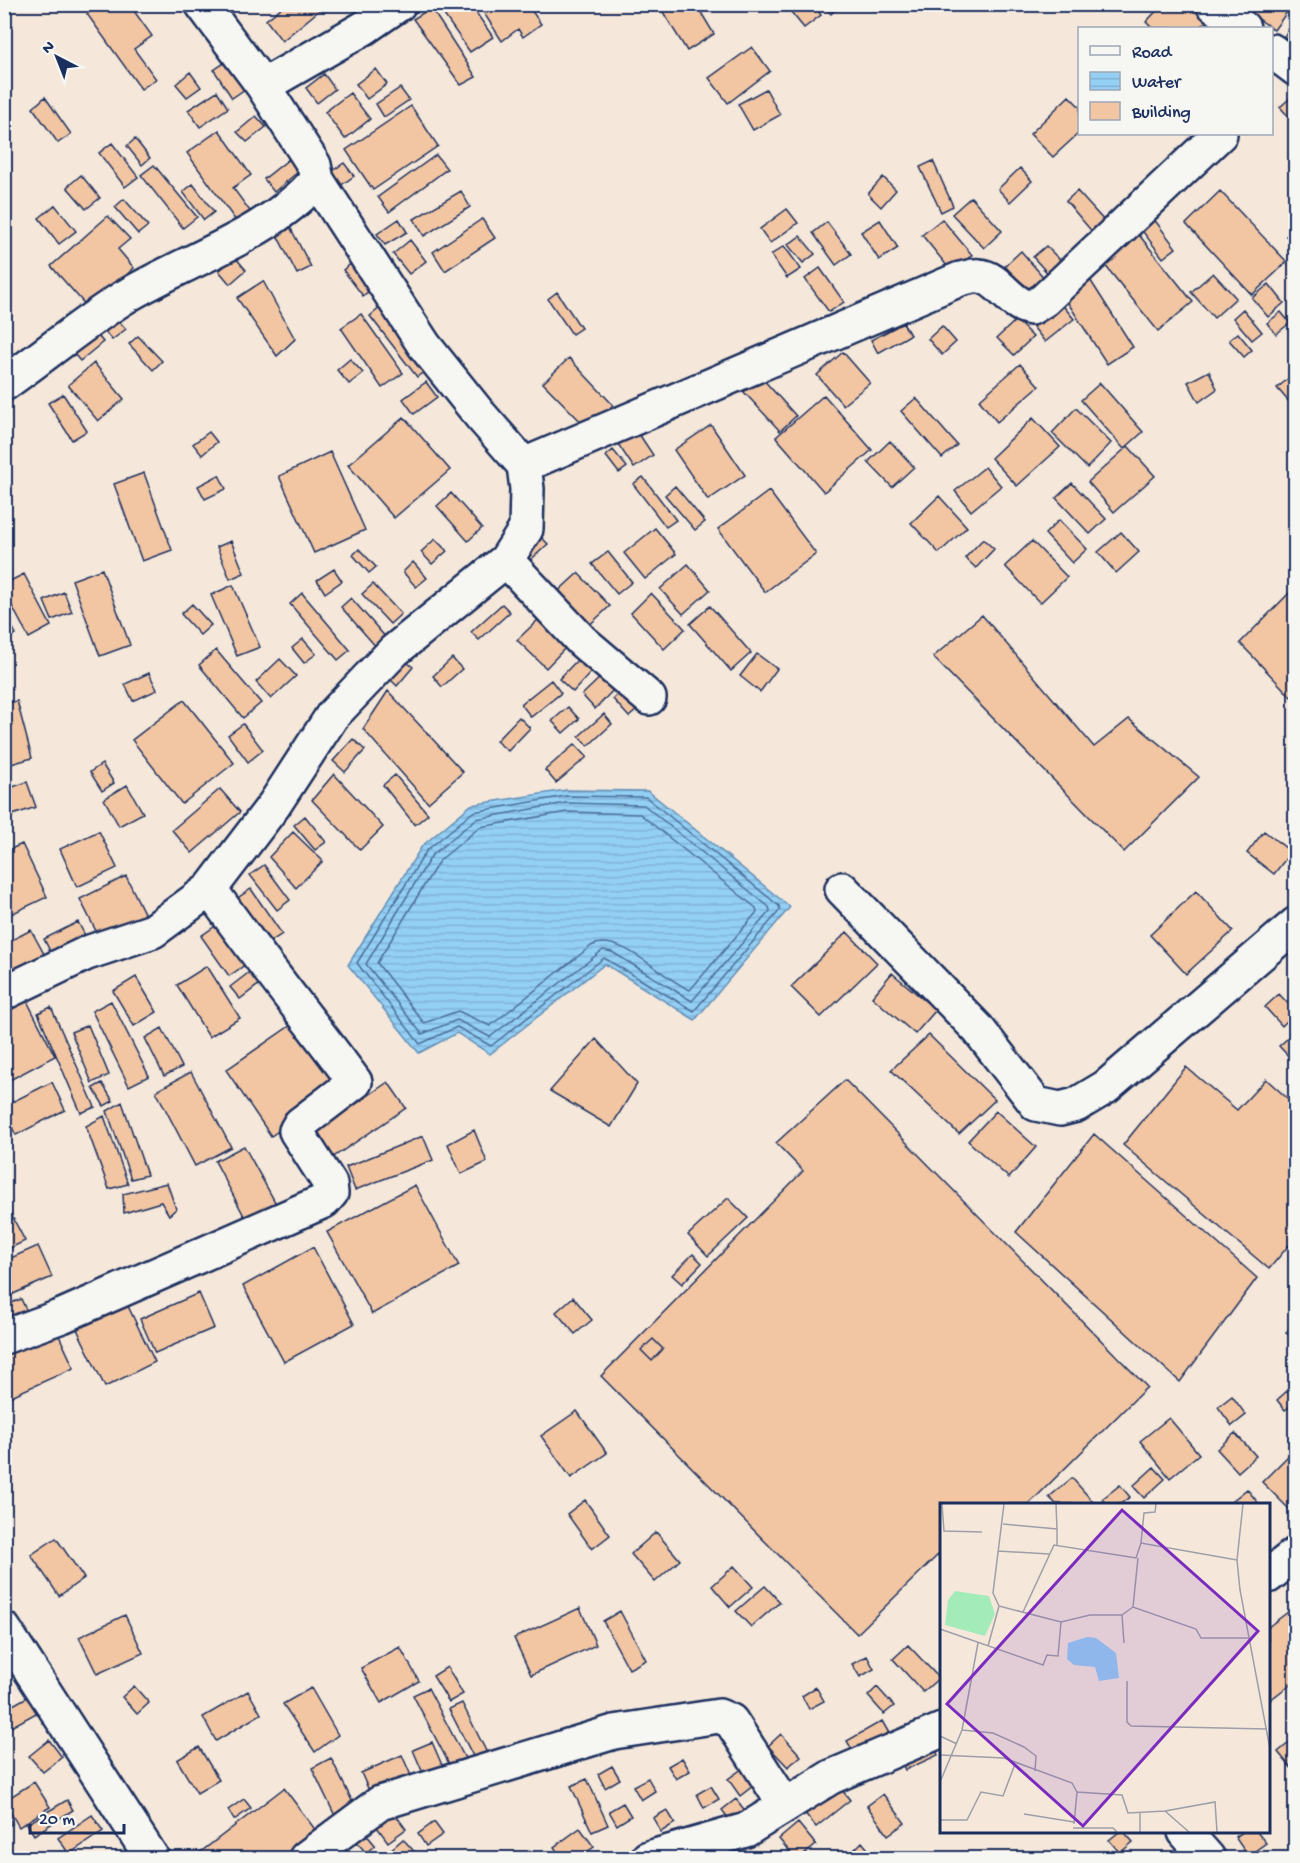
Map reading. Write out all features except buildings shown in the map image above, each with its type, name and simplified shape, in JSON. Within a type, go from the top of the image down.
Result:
[{"type":"street","points":[[4,993],[87,953],[153,931],[210,888],[274,805],[332,716],[394,651],[506,560],[526,530],[527,489],[524,465],[480,416],[424,345],[317,180],[314,165],[263,86],[202,4]]},
{"type":"street","points":[[263,86],[364,28],[399,4]]},
{"type":"street","points":[[1213,4],[1242,27]]},
{"type":"street","points":[[524,465],[960,279],[981,275],[994,283],[1019,306],[1031,308],[1044,300],[1219,135]]},
{"type":"street","points":[[4,384],[123,299],[271,220],[317,180]]},
{"type":"street","points":[[506,560],[582,641],[649,698]]},
{"type":"street","points":[[4,1337],[62,1316],[324,1200],[330,1193],[330,1184],[296,1131],[300,1124],[355,1082],[292,997],[259,959],[210,888]]},
{"type":"street","points":[[842,889],[978,1029],[1036,1104],[1060,1109],[1076,1105],[1106,1087],[1296,924]]},
{"type":"street","points":[[1270,1575],[1296,1554]]},
{"type":"street","points":[[4,1629],[152,1858]]},
{"type":"street","points":[[306,1858],[380,1803],[614,1732],[719,1716],[730,1721],[785,1805]]},
{"type":"street","points":[[648,1858],[746,1830],[831,1778],[940,1731]]},
{"type":"street","points":[[1186,1833],[1209,1858]]},
{"type":"water","points":[[566,790],[648,791],[790,907],[695,1020],[605,964],[490,1054],[457,1033],[419,1053],[348,965],[422,846],[471,805]]}]
